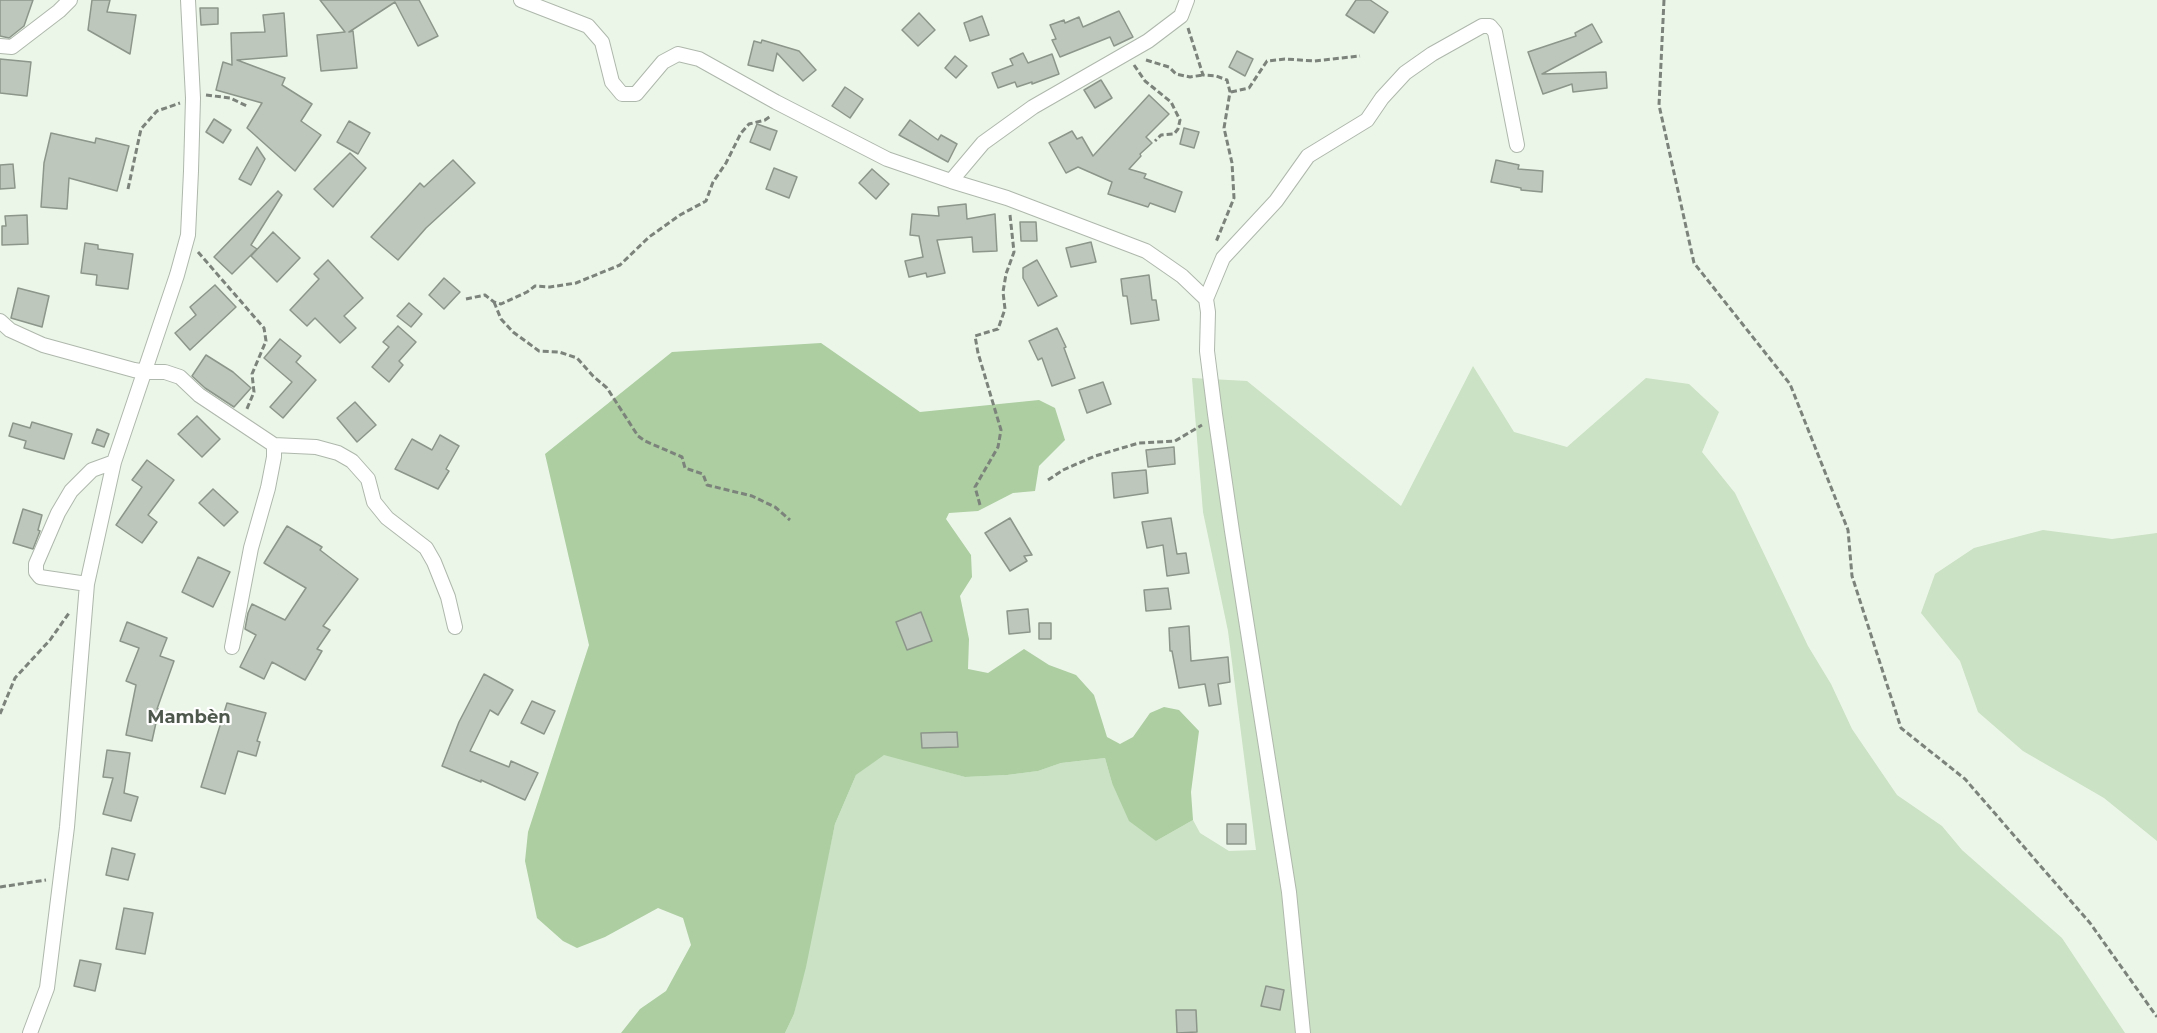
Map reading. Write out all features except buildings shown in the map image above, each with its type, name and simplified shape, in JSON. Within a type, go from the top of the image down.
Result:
[{"type":"street","points":[[0,46],[12,47],[70,0]]},
{"type":"street","points":[[30,1033],[47,988],[61,877],[82,584],[114,462],[146,372],[188,235],[192,98],[188,0]]},
{"type":"street","points":[[520,0],[588,26],[602,42],[612,82],[622,94],[636,94],[663,62],[678,54],[699,59],[776,102],[887,159],[1007,198],[1146,251],[1182,276],[1206,299]]},
{"type":"street","points":[[951,181],[982,143],[1033,107],[1149,41],[1181,16],[1187,0]]},
{"type":"street","points":[[1303,1033],[1289,891],[1215,414],[1207,351],[1206,299],[1223,258],[1276,201],[1308,156],[1367,120],[1405,73],[1432,54],[1482,26],[1490,26],[1495,32],[1516,145]]},
{"type":"street","points":[[0,321],[22,338],[43,345],[146,372],[165,372],[180,377],[199,395],[274,445],[316,447],[338,453],[352,461],[368,479],[374,502],[387,518],[426,548],[448,597],[455,627]]},
{"type":"street","points":[[232,647],[246,571],[268,488],[274,445]]},
{"type":"street","points":[[82,584],[40,577],[36,572],[36,564],[58,513],[71,491],[92,470],[114,462]]},
{"type":"path","points":[[1664,0],[1659,105],[1694,263],[1790,384],[1848,530],[1852,576],[1901,728],[1965,779],[2090,923],[2157,1017]]},
{"type":"path","points":[[1181,16],[1191,35],[1203,75]]},
{"type":"path","points":[[1126,55],[1157,62],[1169,67],[1176,74],[1190,77],[1216,76],[1227,80],[1230,92],[1224,128],[1232,163],[1234,198],[1215,244]]},
{"type":"path","points":[[1126,55],[1145,81],[1171,102],[1180,120],[1174,134],[1161,135],[1155,141]]},
{"type":"path","points":[[1230,92],[1249,88],[1267,61],[1285,59],[1314,61],[1360,56]]},
{"type":"path","points":[[128,189],[141,129],[158,111],[203,95],[230,98],[247,105]]},
{"type":"path","points":[[466,299],[485,296],[501,304],[535,286],[550,287],[576,283],[620,265],[649,237],[680,215],[706,201],[713,182],[726,163],[741,133],[749,124],[765,120],[775,114],[776,102]]},
{"type":"path","points":[[980,505],[975,487],[998,447],[1001,430],[975,336],[998,329],[1005,309],[1003,292],[1006,274],[1014,252],[1007,198]]},
{"type":"path","points":[[188,235],[198,251],[264,328],[266,341],[252,374],[254,392],[240,423]]},
{"type":"path","points":[[494,302],[501,319],[513,332],[538,351],[559,352],[577,358],[607,388],[638,436],[682,457],[685,468],[703,474],[707,485],[752,496],[775,507],[790,520]]},
{"type":"path","points":[[1048,480],[1063,470],[1120,447],[1139,443],[1175,441],[1215,414]]},
{"type":"path","points":[[0,714],[15,678],[50,640],[68,615],[82,584]]},
{"type":"path","points":[[0,887],[61,877]]},
{"type":"green space","points":[[821,343],[920,412],[1039,400],[1055,408],[1065,440],[1039,466],[1035,491],[1013,493],[978,511],[949,513],[946,519],[971,555],[972,577],[960,596],[969,639],[968,669],[988,673],[1024,649],[1049,665],[1076,675],[1094,695],[1107,737],[1120,744],[1133,737],[1150,713],[1164,707],[1179,710],[1199,731],[1191,792],[1193,820],[1156,841],[1129,821],[1112,783],[1105,758],[1061,763],[1038,771],[965,777],[884,755],[856,775],[835,824],[806,967],[794,1014],[785,1033],[621,1033],[640,1009],[666,991],[691,945],[683,918],[658,908],[605,937],[577,948],[563,941],[537,918],[525,861],[528,832],[589,645],[545,454],[672,352]]},
{"type":"green space","points":[[1473,366],[1514,432],[1567,447],[1646,378],[1689,384],[1719,412],[1702,452],[1735,493],[1808,646],[1831,684],[1852,729],[1897,795],[1942,826],[1962,850],[2062,938],[2125,1033],[785,1033],[794,1014],[835,824],[856,775],[884,754],[965,777],[1038,771],[1061,763],[1105,758],[1112,783],[1156,841],[1193,820],[1200,833],[1229,851],[1256,850],[1228,631],[1203,512],[1192,378],[1247,381],[1401,506]]},
{"type":"green space","points":[[2043,530],[2112,539],[2157,533],[2157,841],[2104,798],[2023,751],[1978,712],[1960,661],[1921,613],[1935,574],[1974,548]]},
{"type":"district","name":"Mambèn","points":[[189,718]]}]
